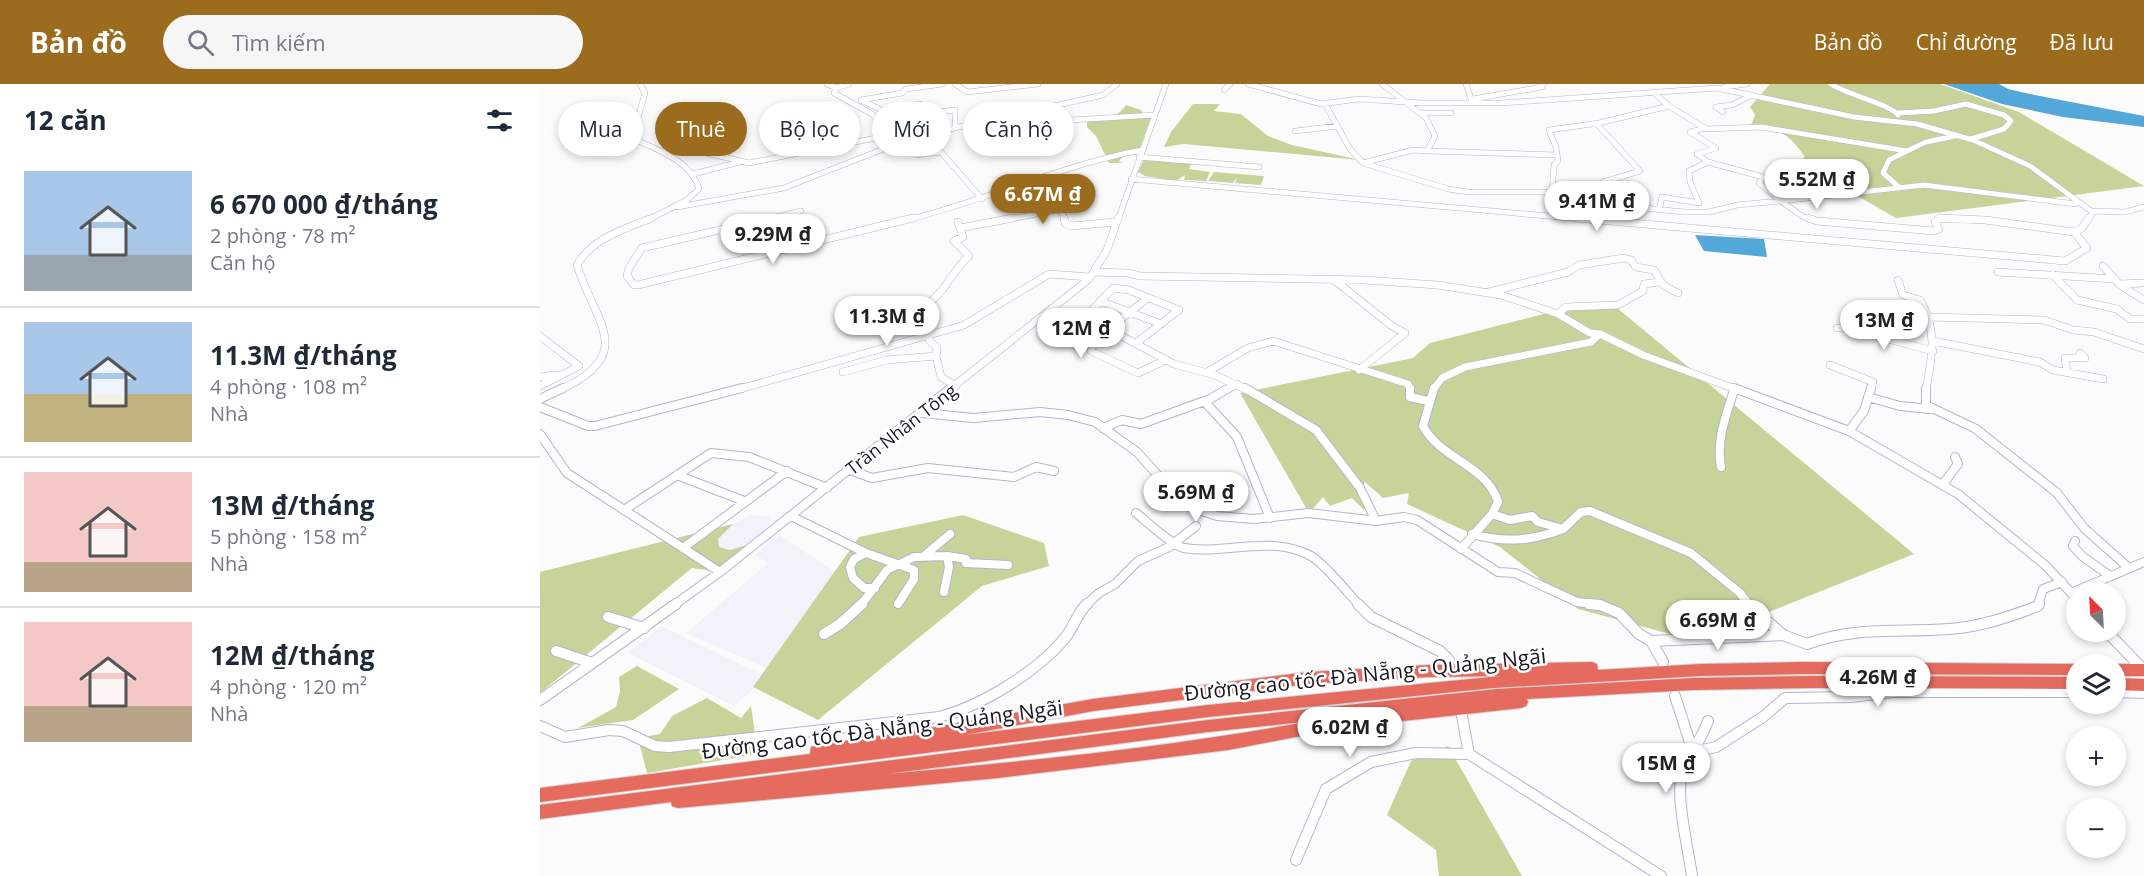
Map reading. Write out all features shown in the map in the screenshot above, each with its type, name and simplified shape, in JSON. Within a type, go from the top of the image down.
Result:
[{"type":"highway","points":[[540,795],[597,796],[627,792],[1093,705],[1308,678],[1429,671],[1681,667],[1803,668]]},
{"type":"highway","name":"Đường cao tốc Đà Nẵng - Quảng Ngãi","points":[[627,792],[1081,726],[1398,690],[1634,673],[1803,668],[2066,669]]},
{"type":"highway","points":[[2126,669],[2142,668]]},
{"type":"highway","points":[[540,813],[597,796],[627,792],[998,771],[1228,743],[1348,721],[1693,684],[2066,683]]},
{"type":"highway","points":[[2126,684],[2144,684]]},
{"type":"street","points":[[640,84],[645,93],[633,136],[636,140],[655,148]]},
{"type":"street","points":[[827,84],[836,88],[849,84]]},
{"type":"street","points":[[943,84],[906,89],[902,93],[861,100],[885,112],[920,104],[930,113],[955,110],[960,125]]},
{"type":"street","points":[[955,84],[967,92],[1035,84]]},
{"type":"street","points":[[951,126],[1103,95],[1117,84]]},
{"type":"street","name":"Trần Nhân Tông","points":[[540,700],[720,572],[956,386],[1092,274],[1107,250],[1166,84]]},
{"type":"street","points":[[1224,90],[1230,84]]},
{"type":"street","points":[[1248,84],[1308,102],[1325,104],[1359,99],[1403,102],[1540,101],[1748,84]]},
{"type":"street","points":[[1382,84],[1426,118],[1435,136],[1427,151]]},
{"type":"street","points":[[1466,84],[1472,101]]},
{"type":"street","points":[[1472,101],[1542,87],[1543,84]]},
{"type":"street","points":[[1701,84],[1854,117],[1917,124],[1969,139],[2030,165],[2091,211],[2128,212],[2144,207]]},
{"type":"street","points":[[1831,84],[1844,92],[1898,112],[1934,111],[1966,104],[2000,114],[2011,121],[2004,129],[1969,139]]},
{"type":"street","points":[[836,88],[834,93],[872,114]]},
{"type":"street","points":[[1532,89],[1540,101]]},
{"type":"street","points":[[1653,92],[1669,106],[1706,129]]},
{"type":"street","points":[[1723,112],[1716,107],[1731,105],[1750,96]]},
{"type":"street","points":[[1325,104],[1350,149],[1363,163],[1423,182],[1468,192],[1552,193],[1600,198],[1659,210],[1709,212],[1737,205],[1851,195],[1899,187],[1929,186],[2080,204]]},
{"type":"street","points":[[1552,193],[1554,165],[1558,161],[1549,129],[1597,124],[1669,106]]},
{"type":"street","points":[[1897,122],[1898,112]]},
{"type":"street","points":[[1421,113],[1451,113]]},
{"type":"street","points":[[951,128],[960,125],[1155,114]]},
{"type":"street","points":[[1597,124],[1609,134],[1628,160],[1640,171],[1604,181],[1600,198]]},
{"type":"street","points":[[1295,131],[1338,126]]},
{"type":"street","points":[[1907,151],[1761,127],[1706,129],[1690,132],[1716,148],[1697,154],[1708,162],[1763,177],[1759,183],[1781,201],[1802,216],[1817,221],[1934,231],[1939,229],[1935,222],[1940,218],[1985,220],[2074,232],[2082,228],[2083,223],[2093,213],[2091,211]]},
{"type":"street","points":[[1899,187],[1883,173],[1889,160],[1926,142],[1955,136]]},
{"type":"street","points":[[693,174],[740,162],[773,159],[872,139]]},
{"type":"street","points":[[1363,163],[1413,150],[1557,155]]},
{"type":"street","points":[[540,399],[589,374],[600,364],[604,355],[604,329],[580,277],[578,261],[586,250],[677,207],[784,188],[872,154]]},
{"type":"street","points":[[801,211],[642,248],[628,268],[627,276],[634,285],[638,285],[950,209],[1110,156],[1141,154],[1259,167]]},
{"type":"street","points":[[668,156],[698,179],[699,189],[677,207]]},
{"type":"street","points":[[716,156],[740,162]]},
{"type":"street","points":[[945,156],[956,168],[963,182],[982,199]]},
{"type":"street","points":[[1659,210],[1662,197],[1699,203],[1690,182],[1689,171],[1708,162]]},
{"type":"street","points":[[1131,179],[2065,261],[2087,248],[2074,232]]},
{"type":"street","points":[[956,386],[941,376],[935,344],[929,341],[927,327],[915,327],[913,323],[922,309],[942,290],[957,266],[969,256],[954,241],[963,237],[959,225],[1057,210],[1062,212],[1065,222],[1071,226],[1116,222]]},
{"type":"street","points":[[1855,225],[1859,243]]},
{"type":"street","points":[[1489,293],[1502,287],[1566,273],[1579,265],[1620,258],[1628,259],[1636,267],[1654,270],[1667,290],[1678,293]]},
{"type":"street","points":[[2103,266],[2117,281],[2144,300]]},
{"type":"street","points":[[1998,272],[2144,283]]},
{"type":"street","points":[[540,406],[588,426],[595,426],[928,337],[964,325],[981,317],[1049,274],[1332,279],[1438,285],[1501,295],[1558,314],[1590,333],[1600,334],[1642,355],[1849,431],[1943,484],[2006,532],[2066,587]]},
{"type":"street","points":[[2053,275],[2059,284],[2080,301],[2117,309],[2130,319],[2144,320]]},
{"type":"street","points":[[1332,279],[1341,288],[1405,333],[1359,370]]},
{"type":"street","points":[[1898,280],[1903,295],[1920,300],[1930,317],[1933,351],[1924,403],[1930,409]]},
{"type":"street","points":[[1558,314],[1563,308],[1618,305],[1643,291],[1644,284],[1660,282]]},
{"type":"street","points":[[1136,343],[1179,310],[1116,288],[1111,289],[1081,320],[1136,343],[1166,360],[1237,384],[1316,430],[1360,488],[1376,521]]},
{"type":"street","points":[[1149,298],[1095,339],[1091,351],[1138,373],[1166,360]]},
{"type":"street","points":[[1101,301],[1161,324]]},
{"type":"street","points":[[1930,317],[2044,320],[2073,330],[2094,332],[2144,349]]},
{"type":"street","points":[[1837,328],[1847,328],[1933,351]]},
{"type":"street","points":[[1461,549],[1492,514],[1498,502],[1495,490],[1431,441],[1425,432],[1423,426],[1434,385],[1449,372],[1465,367],[1591,342],[1600,334]]},
{"type":"street","points":[[540,336],[579,366],[552,377],[540,386]]},
{"type":"street","points":[[1207,372],[1231,356],[1268,340],[1408,384],[1410,397],[1428,401]]},
{"type":"street","points":[[1933,341],[2031,360],[2054,370],[2103,379]]},
{"type":"street","points":[[2067,372],[2065,357],[2085,358],[2080,352]]},
{"type":"street","points":[[843,372],[887,360],[936,356]]},
{"type":"street","points":[[1830,365],[1872,381],[1873,384],[1864,411],[1849,431]]},
{"type":"street","points":[[540,377],[552,377]]},
{"type":"street","points":[[1103,428],[1122,420],[1142,424],[1204,401],[1237,384]]},
{"type":"street","points":[[1721,467],[1718,452],[1720,435],[1734,390]]},
{"type":"street","points":[[1868,397],[1906,407],[1930,409],[1956,418],[1976,429],[2057,493],[2085,529],[2129,568]]},
{"type":"street","points":[[1204,401],[1237,437],[1270,518]]},
{"type":"street","points":[[922,413],[973,418],[1040,412],[1082,418],[1103,428],[1137,452],[1173,495],[1190,507],[1217,516],[1270,518],[1309,513],[1376,521],[1404,517],[1417,520],[1498,572],[1515,573],[1576,602],[1600,605],[1619,613],[1640,634],[1651,641],[1663,663]]},
{"type":"street","points":[[540,434],[567,473],[720,572]]},
{"type":"street","points":[[624,510],[704,456],[715,453],[749,456],[826,488]]},
{"type":"street","points":[[1943,484],[1958,464],[1956,457]]},
{"type":"street","points":[[850,470],[872,478],[928,468],[1014,477],[1036,467],[1054,471]]},
{"type":"street","points":[[683,548],[744,501],[788,471]]},
{"type":"street","points":[[677,475],[744,501]]},
{"type":"street","points":[[1472,534],[1496,540],[1545,536],[1563,529],[1581,512],[1590,511],[1691,553],[1740,593],[1755,612],[1783,634],[1807,644],[1824,636],[1874,628],[1947,629],[1995,622],[2038,606],[2043,589],[2062,582]]},
{"type":"street","points":[[1136,513],[1182,548],[1203,550],[1250,548],[1266,544],[1288,546],[1313,557],[1371,617],[1440,651],[1449,660]]},
{"type":"street","points":[[1492,514],[1510,520],[1532,516],[1538,522],[1563,529]]},
{"type":"street","points":[[790,516],[866,553],[888,558],[915,572],[898,604]]},
{"type":"street","points":[[540,726],[566,737],[623,731],[651,745],[663,747],[698,745],[838,726],[932,718],[955,712],[983,700],[1046,657],[1078,621],[1079,610],[1099,593],[1115,584],[1138,561],[1173,543],[1196,526]]},
{"type":"street","points":[[925,555],[950,534]]},
{"type":"street","points":[[2075,541],[2073,546],[2082,556],[2110,576]]},
{"type":"street","points":[[866,553],[854,559],[850,567],[853,578],[864,588],[875,588]]},
{"type":"street","points":[[944,592],[949,567],[947,556]]},
{"type":"street","points":[[824,634],[859,608],[887,570],[914,557],[947,556],[966,559],[966,563],[1008,565]]},
{"type":"street","points":[[2099,582],[2144,562]]},
{"type":"street","points":[[608,617],[644,628]]},
{"type":"street","points":[[1651,641],[1783,634]]},
{"type":"street","points":[[2117,642],[2142,668]]},
{"type":"street","points":[[556,651],[592,663]]},
{"type":"street","points":[[1693,752],[1716,747],[1763,717],[1785,698],[1851,697],[1892,692],[2066,692]]},
{"type":"street","points":[[2126,692],[2144,693]]},
{"type":"street","points":[[1675,696],[1693,752]]},
{"type":"street","points":[[1462,716],[1469,754]]},
{"type":"street","points":[[1692,876],[1680,791],[1681,776],[1708,721]]},
{"type":"street","points":[[1296,860],[1326,789],[1371,762],[1416,753],[1469,754],[1661,876]]},
{"type":"shaded area","points":[[751,515],[768,516],[772,519],[762,536],[739,548],[730,550],[719,547],[718,539],[726,527]]},
{"type":"shaded area","points":[[779,535],[846,579],[767,668],[686,633],[768,563],[755,555]]},
{"type":"shaded area","points":[[661,626],[767,677],[734,706],[628,653]]},
{"type":"green space","points":[[1770,84],[1940,84],[2019,112],[2144,186],[1896,218],[1798,162],[1805,157],[1788,137],[1769,129],[1750,128],[1755,115],[1750,107]]},
{"type":"green space","points":[[1193,104],[1220,104],[1214,111],[1241,114],[1268,136],[1292,145],[1360,160],[1184,144],[1164,147],[1171,132]]},
{"type":"green space","points":[[1126,105],[1141,110],[1143,114],[1152,114],[1140,148],[1123,157],[1119,162],[1123,163],[1109,163],[1096,136],[1087,127],[1087,119],[1114,115]]},
{"type":"green space","points":[[1144,159],[1192,162],[1189,169],[1210,172],[1206,181],[1184,180],[1185,175],[1176,181],[1145,176],[1138,172]]},
{"type":"green space","points":[[1214,172],[1264,176],[1261,185],[1235,183],[1237,177],[1233,183],[1208,181]]},
{"type":"green space","points":[[1611,303],[1914,554],[1696,641],[1578,609],[1500,547],[1407,504],[1409,493],[1383,498],[1364,481],[1364,510],[1352,498],[1330,506],[1323,497],[1309,513],[1240,393],[1413,358],[1430,343],[1571,307]]},
{"type":"green space","points":[[963,515],[1044,543],[1049,566],[982,586],[818,720],[753,687],[859,537]]},
{"type":"green space","points":[[733,524],[718,539],[719,547],[730,550],[753,543],[720,572],[692,568],[540,693],[540,572]]},
{"type":"green space","points":[[637,666],[679,689],[633,720],[578,728],[616,707],[620,691],[619,677]]},
{"type":"green space","points":[[707,698],[741,718],[751,706],[758,754],[647,773],[638,738],[660,734],[672,716]]},
{"type":"green space","points":[[1448,746],[1522,876],[1439,876],[1436,850],[1387,815],[1411,761]]},
{"type":"water","points":[[1944,84],[1999,84],[2008,89],[2030,94],[2144,116],[2144,127],[2063,117],[2002,104]]},
{"type":"water","points":[[1695,235],[1764,239],[1767,257],[1704,251]]},
{"type":"tunnel","points":[[1450,666],[1459,703]]}]
